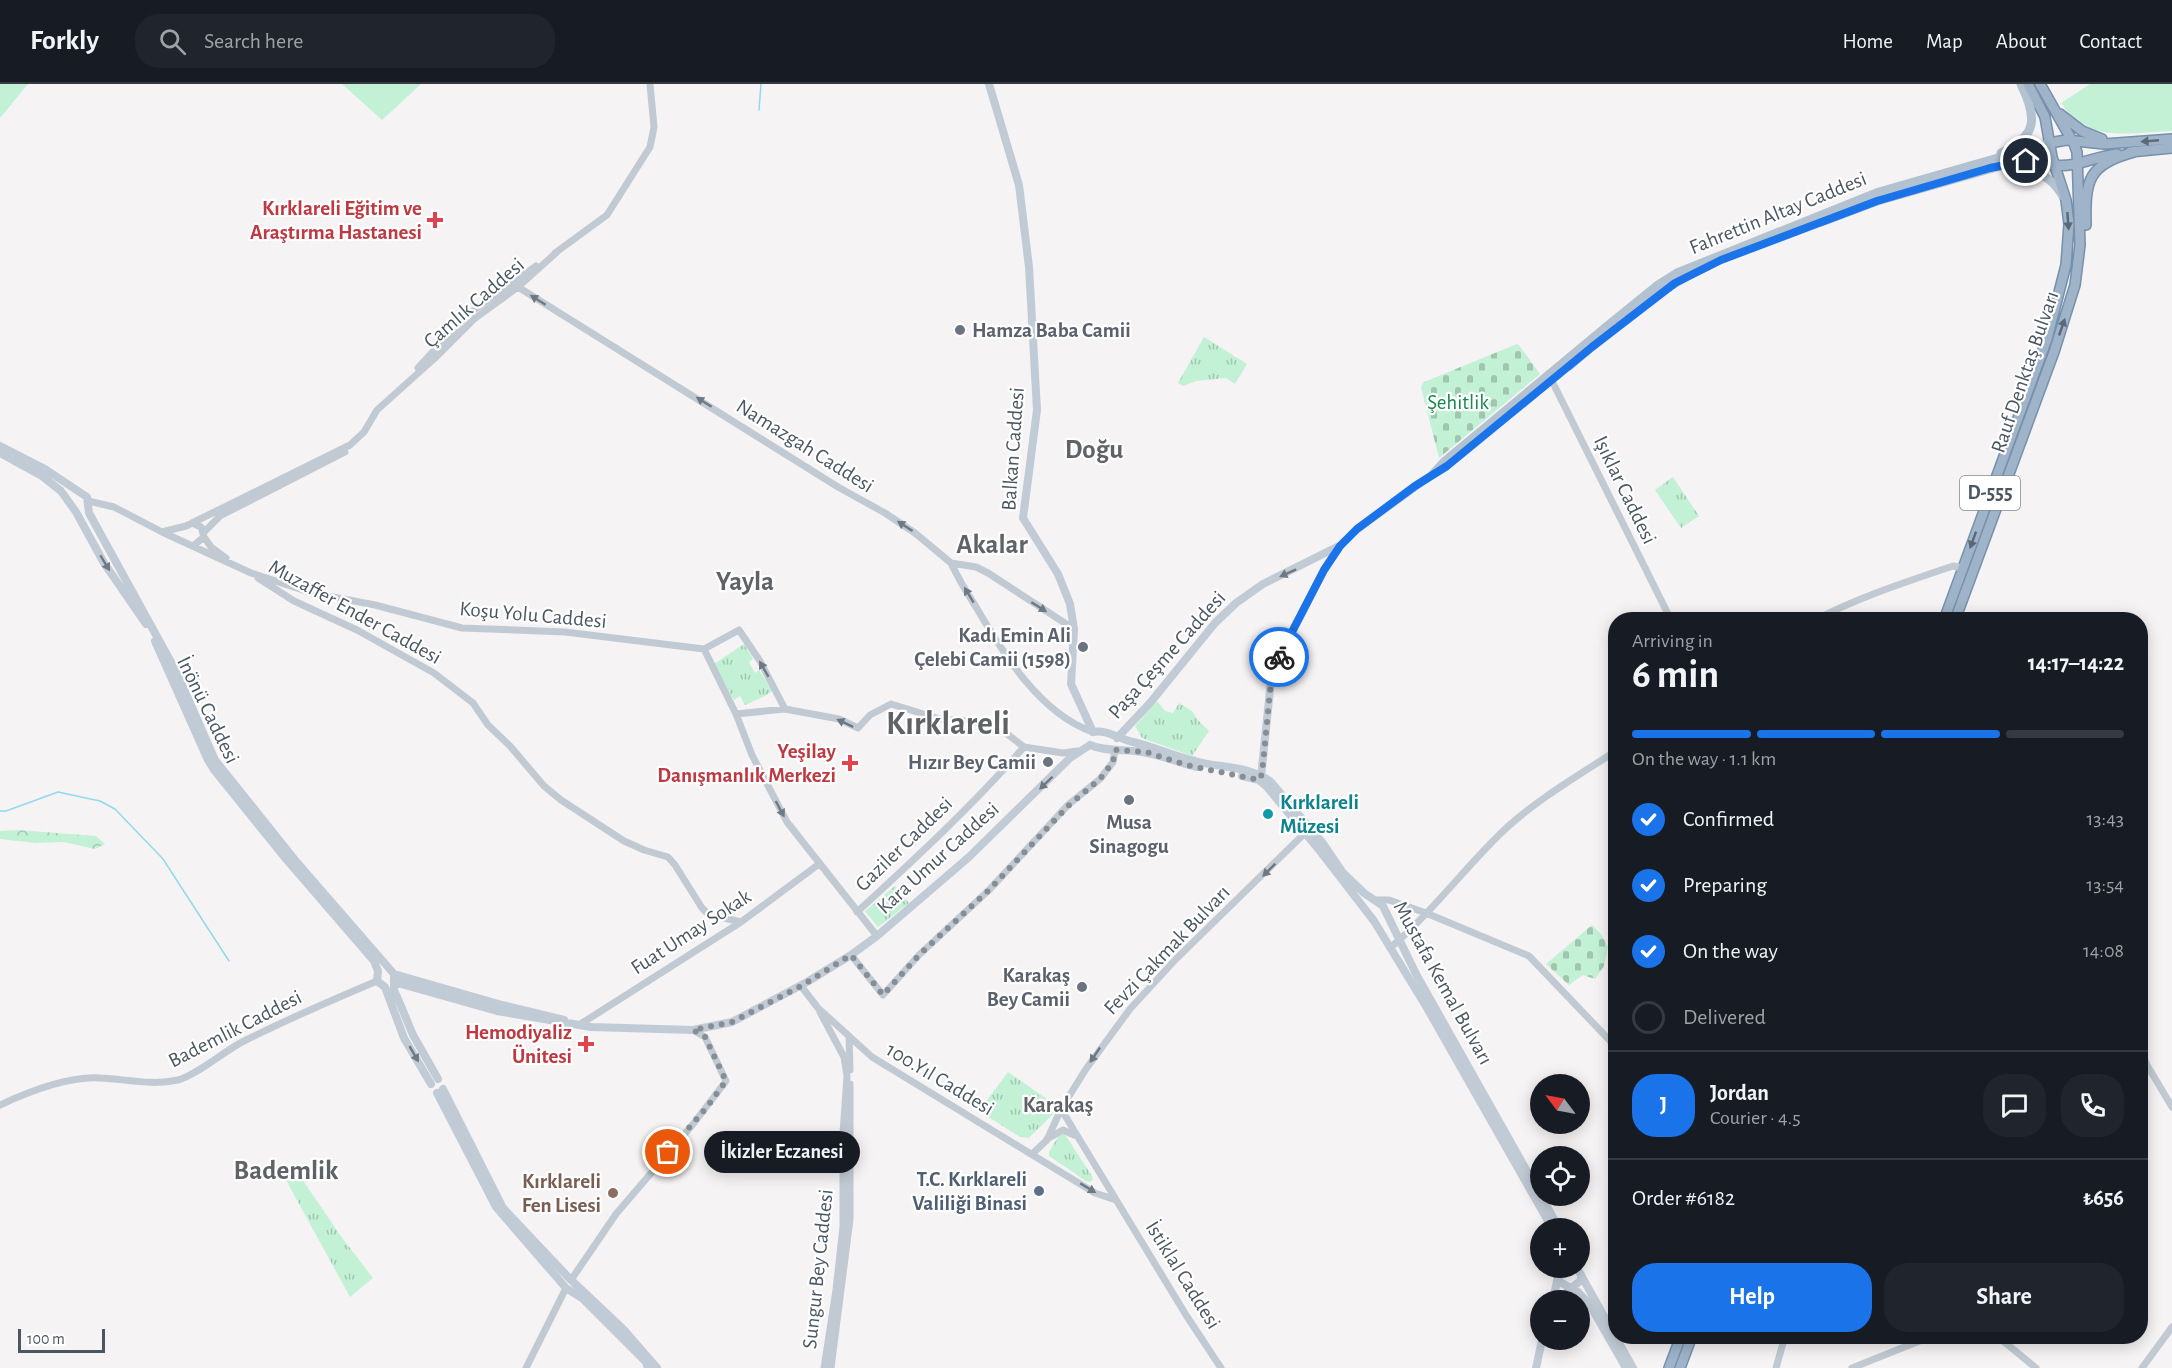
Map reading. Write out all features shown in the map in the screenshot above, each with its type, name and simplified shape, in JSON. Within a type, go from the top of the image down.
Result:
[{"type":"highway","name":"D-555","points":[[2028,84],[2045,117],[2055,165]]},
{"type":"highway","name":"D-555","points":[[2040,84],[2072,140],[2077,152],[2078,163]]},
{"type":"highway","points":[[2053,108],[2074,127],[2090,135],[2128,143]]},
{"type":"highway","points":[[2050,143],[2072,140],[2104,144],[2172,139]]},
{"type":"highway","points":[[2055,165],[2068,166],[2101,156],[2172,148]]},
{"type":"highway","points":[[2076,278],[2084,250],[2086,197],[2091,178],[2108,161],[2134,152]]},
{"type":"highway","name":"Rauf Denktaş Bulvarı","points":[[1958,612],[2054,352],[2076,278],[2080,246],[2078,163]]},
{"type":"highway","name":"Rauf Denktaş Bulvarı","points":[[1947,612],[2055,314],[2068,255],[2069,224],[2066,200],[2055,165]]},
{"type":"highway","points":[[1669,1368],[1678,1344]]},
{"type":"highway","points":[[1680,1368],[1689,1344]]},
{"type":"main road","name":"Balkan Caddesi","points":[[989,84],[1019,185],[1029,256],[1037,410],[1023,518],[1058,574],[1070,604],[1074,629],[1071,684],[1093,732]]},
{"type":"main road","points":[[1989,164],[2021,142],[2029,133],[2032,119],[2031,108],[2021,84]]},
{"type":"main road","name":"Fahrettin Altay Caddesi","points":[[1433,474],[1444,462],[1551,378],[1647,293],[1685,269],[1879,192],[1989,164],[2050,143]]},
{"type":"main road","name":"Fahrettin Altay Caddesi","points":[[1989,164],[2026,161],[2055,165]]},
{"type":"main road","points":[[1989,164],[2016,166],[2036,172],[2055,184],[2066,200]]},
{"type":"main road","points":[[0,446],[45,469],[85,496],[88,504],[81,511],[73,507],[72,499],[80,494]]},
{"type":"main road","name":"İnönü Caddesi","points":[[0,453],[51,483],[61,491],[73,507],[104,563],[147,626],[211,766],[286,859],[374,961],[404,1038],[434,1082]]},
{"type":"main road","points":[[1260,777],[1272,671],[1324,570],[1340,546],[1357,529],[1433,474]]},
{"type":"main road","name":"İnönü Caddesi","points":[[88,504],[89,513],[177,672],[215,760],[230,782],[392,975]]},
{"type":"main road","name":"Paşa Çeşme Caddesi","points":[[1117,738],[1215,623],[1236,603],[1263,584],[1340,546]]},
{"type":"main road","points":[[1093,732],[1110,734],[1194,761],[1260,777],[1186,765],[1146,752],[1103,751],[1090,745],[1089,738],[1093,732]]},
{"type":"main road","points":[[1115,750],[1117,738]]},
{"type":"main road","name":"Kara Umur Caddesi","points":[[579,1025],[693,1030],[732,1022],[801,986],[877,936],[969,857],[1070,758],[1090,745]]},
{"type":"main road","name":"Mustafa Kemal Bulvarı","points":[[1260,777],[1271,782],[1374,921],[1427,1008],[1546,1218]]},
{"type":"main road","name":"Mustafa Kemal Bulvarı","points":[[1307,831],[1322,842],[1344,873],[1364,893],[1383,906],[1416,974],[1553,1218]]},
{"type":"main road","points":[[1366,909],[1374,900]]},
{"type":"main road","points":[[1374,921],[1388,914]]},
{"type":"main road","points":[[381,981],[391,986],[392,975]]},
{"type":"main road","points":[[392,975],[394,990],[434,1082],[432,1090],[440,1091],[503,1208],[567,1283],[646,1362],[648,1368]]},
{"type":"main road","points":[[381,981],[392,975],[497,1011],[579,1025]]},
{"type":"main road","points":[[1559,1278],[1560,1282],[1578,1292],[1590,1305],[1608,1336]]},
{"type":"main road","points":[[1570,1288],[1581,1278]]},
{"type":"main road","points":[[1583,1278],[1608,1323]]},
{"type":"main road","points":[[567,1283],[623,1329],[657,1368]]},
{"type":"main road","points":[[1612,1344],[1626,1368]]},
{"type":"main road","points":[[1620,1344],[1633,1368]]},
{"type":"main road","points":[[1536,1368],[1540,1350]]},
{"type":"main road","points":[[1664,1368],[1673,1358]]},
{"type":"street","name":"Çamlık Caddesi","points":[[411,377],[467,315],[607,215],[650,147],[654,133],[650,84]]},
{"type":"street","name":"Çamlık Caddesi","points":[[162,532],[189,524],[350,445],[364,432],[377,410],[411,377],[435,358],[474,319],[518,287],[557,252]]},
{"type":"street","name":"Namazgah Caddesi","points":[[518,287],[844,491],[885,513],[915,533],[951,563],[976,567],[988,573],[1074,629]]},
{"type":"street","name":"Işıklar Caddesi","points":[[1551,378],[1667,612]]},
{"type":"street","name":"Çamlık Caddesi","points":[[189,545],[204,535],[220,516],[346,452],[350,445]]},
{"type":"street","name":"Koşu Yolu Caddesi","points":[[88,504],[108,504],[251,573],[312,592],[375,605],[462,628],[565,632],[704,649]]},
{"type":"street","points":[[189,545],[183,534],[189,524],[201,526],[204,535]]},
{"type":"street","name":"Koşu Yolu Caddesi","points":[[204,535],[212,547],[238,567]]},
{"type":"street","points":[[951,563],[993,636],[1038,695],[1078,727],[1093,732]]},
{"type":"street","points":[[1829,612],[1842,605],[1953,566],[1962,568]]},
{"type":"street","name":"Muzaffer Ender Caddesi","points":[[251,573],[294,601],[357,630],[434,673],[473,703],[488,725],[510,746],[544,786],[561,800],[624,841],[668,857],[708,914],[741,922]]},
{"type":"street","points":[[785,709],[760,661],[739,630],[704,649],[736,714],[752,756],[787,822],[877,936]]},
{"type":"street","points":[[736,714],[785,709],[839,719],[858,728],[870,715],[891,704],[940,719],[993,723],[1024,747],[1074,753],[1090,745]]},
{"type":"street","name":"Gaziler Caddesi","points":[[857,912],[963,811],[1024,747]]},
{"type":"street","points":[[851,955],[883,995],[919,955],[989,890],[1068,806],[1100,779],[1113,762],[1115,750]]},
{"type":"street","points":[[1390,948],[1426,913],[1497,836],[1608,756]]},
{"type":"street","name":"Fevzi Çakmak Bulvarı","points":[[1047,1140],[1060,1109],[1106,1039],[1130,1009],[1175,960],[1307,831]]},
{"type":"street","name":"Fuat Umay Sokak","points":[[579,1025],[741,922],[819,864]]},
{"type":"street","points":[[1374,900],[1389,900],[1426,913],[1529,956],[1608,1039]]},
{"type":"street","name":"Bademlik Caddesi","points":[[0,1105],[14,1098],[84,1078],[138,1082],[178,1080],[244,1041],[294,1016],[381,981]]},
{"type":"street","name":"100.Yıl Caddesi","points":[[801,986],[818,1008],[872,1058],[1095,1193],[1116,1200]]},
{"type":"street","name":"100.Yıl Caddesi","points":[[818,1008],[831,1034]]},
{"type":"street","points":[[831,1034],[840,1028]]},
{"type":"street","points":[[526,1368],[567,1283],[616,1214],[694,1123],[726,1081],[705,1037],[693,1030]]},
{"type":"street","name":"Sungur Bey Caddesi","points":[[824,1368],[843,1227],[843,1133],[847,1076],[844,1058],[831,1034]]},
{"type":"street","name":"Sungur Bey Caddesi","points":[[831,1368],[850,1219],[852,1139],[849,1036]]},
{"type":"street","name":"100.Yıl Caddesi","points":[[849,1052],[864,1050]]},
{"type":"street","points":[[2148,1067],[2172,1107]]},
{"type":"street","name":"İstiklal Caddesi","points":[[1060,1109],[1221,1368]]},
{"type":"street","name":"Fevzi Çakmak Bulvarı","points":[[1032,1154],[1047,1140],[1063,1130],[1077,1136]]},
{"type":"street","points":[[2142,1368],[2172,1327]]},
{"type":"street","points":[[1776,1368],[1783,1344]]},
{"type":"street","points":[[1852,1368],[1912,1344]]},
{"type":"street","points":[[2007,1344],[2036,1368]]},
{"type":"green space","points":[[0,84],[28,84],[0,118]]},
{"type":"green space","points":[[342,84],[421,84],[382,120]]},
{"type":"green space","points":[[2090,84],[2172,84],[2172,131],[2122,134],[2097,131],[2086,127],[2076,121],[2061,103]]},
{"type":"green space","points":[[1204,337],[1247,364],[1235,384],[1226,378],[1196,381],[1183,386],[1178,383]]},
{"type":"green space","name":"Şehitlik","points":[[1517,344],[1540,374],[1439,458],[1421,387],[1424,382]]},
{"type":"green space","points":[[1673,477],[1699,516],[1681,528],[1655,490]]},
{"type":"green space","points":[[744,644],[753,659],[749,662],[755,673],[759,670],[772,691],[745,705],[740,696],[734,700],[714,664]]},
{"type":"green space","points":[[1157,701],[1165,711],[1173,713],[1179,703],[1192,711],[1209,731],[1192,756],[1142,738],[1135,726]]},
{"type":"green space","points":[[18,830],[96,836],[105,844],[95,849],[64,842],[35,843],[0,839],[0,831]]},
{"type":"green space","points":[[895,886],[909,903],[878,927],[865,911]]},
{"type":"green space","points":[[1592,925],[1601,934],[1608,947],[1604,966],[1595,979],[1583,975],[1569,985],[1546,964]]},
{"type":"green space","points":[[1008,1072],[1047,1099],[1054,1108],[1052,1115],[1029,1138],[1020,1137],[979,1111]]},
{"type":"green space","points":[[1064,1133],[1092,1176],[1093,1179],[1090,1182],[1049,1156],[1060,1134]]},
{"type":"green space","points":[[298,1173],[340,1235],[373,1278],[350,1297],[286,1180]]},
{"type":"waterway","points":[[759,110],[761,84]]},
{"type":"waterway","points":[[0,811],[6,811],[58,792],[100,801],[115,809],[163,859],[229,961]]},
{"type":"way so far","points":[[668,1152],[726,1081],[705,1037],[693,1030],[732,1022],[801,986],[851,955],[883,995],[919,955],[989,890],[1068,806],[1100,779],[1113,762],[1115,750],[1146,752],[1186,765],[1259,780],[1262,774],[1272,671],[1279,657]]},
{"type":"place","name":"Kırklareli Eğitim ve Araştırma Hastanesi","points":[[435,220]]},
{"type":"place","name":"Hamza Baba Camii","points":[[960,330]]},
{"type":"place","name":"Kadı Emin Ali Çelebi Camii (1598)","points":[[1083,647]]},
{"type":"place","name":"Hızır Bey Camii","points":[[1048,762]]},
{"type":"place","name":"Yeşilay Danışmanlık Merkezi","points":[[850,763]]},
{"type":"place","name":"Musa Sinagogu","points":[[1129,800]]},
{"type":"place","name":"Kırklareli Müzesi","points":[[1268,814]]},
{"type":"place","name":"Karakaş Bey Camii","points":[[1082,987]]},
{"type":"place","name":"Hemodiyaliz Ünitesi","points":[[586,1044]]},
{"type":"place","name":"İkizler Eczanesi","points":[[668,1152]]},
{"type":"place","name":"T.C. Kırklareli Valiliği Binasi","points":[[1039,1191]]},
{"type":"place","name":"Kırklareli Fen Lisesi","points":[[613,1193]]},
{"type":"district","name":"Doğu","points":[[1094,449]]},
{"type":"district","name":"Akalar","points":[[992,544]]},
{"type":"district","name":"Yayla","points":[[745,581]]},
{"type":"district","name":"Kırklareli","points":[[948,724]]},
{"type":"district","name":"Karakaş","points":[[1058,1105]]},
{"type":"district","name":"Bademlik","points":[[286,1170]]},
{"type":"route","points":[[1279,657],[1324,570],[1340,546],[1357,529],[1415,486],[1447,466],[1592,347],[1675,283],[1721,260],[1877,201],[1990,168],[2026,161]]}]
